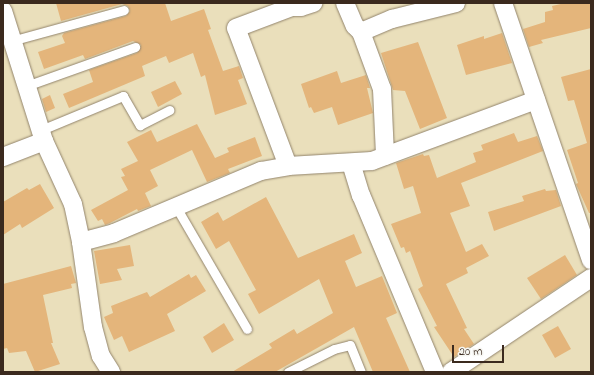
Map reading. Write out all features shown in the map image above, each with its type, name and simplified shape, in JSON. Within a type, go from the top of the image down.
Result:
[{"type":"street","points":[[288,166],[236,28],[291,5],[301,7],[313,3]]},
{"type":"street","points":[[345,3],[355,26],[361,32],[382,89],[385,156]]},
{"type":"street","points":[[361,32],[392,19],[456,3]]},
{"type":"street","points":[[503,3],[591,260]]},
{"type":"street","points":[[3,11],[11,40],[43,136],[73,204],[81,242],[93,327],[101,356],[111,372]]},
{"type":"street","points":[[81,242],[114,233],[261,171],[288,166],[372,161],[536,100]]},
{"type":"street","points":[[3,157],[43,136]]},
{"type":"street","points":[[351,163],[361,195],[435,372]]},
{"type":"street","points":[[451,372],[591,278]]},
{"type":"lane","points":[[11,40],[124,10]]},
{"type":"lane","points":[[26,86],[136,47]]},
{"type":"lane","points":[[43,136],[123,96],[140,125],[169,110]]},
{"type":"lane","points":[[176,207],[247,329]]},
{"type":"lane","points":[[288,372],[334,349],[350,345],[361,372]]},
{"type":"building","points":[[56,3],[165,3],[171,21],[204,9],[211,29],[208,30],[223,71],[239,66],[243,78],[238,80],[247,104],[215,115],[205,75],[201,77],[193,53],[169,63],[166,56],[142,66],[145,76],[69,108],[63,94],[93,82],[89,70],[137,53],[141,45],[133,41],[85,59],[83,55],[44,69],[38,52],[65,43],[62,36],[64,33],[126,16],[130,11],[128,6],[122,4],[61,21]]},
{"type":"building","points":[[565,3],[591,3],[591,28],[541,40],[543,43],[529,47],[523,29],[545,22],[545,12],[553,10],[552,6]]},
{"type":"building","points":[[502,33],[512,63],[466,75],[457,45],[484,36],[484,39]]},
{"type":"building","points":[[418,42],[447,118],[420,129],[405,91],[393,90],[381,53]]},
{"type":"building","points":[[591,69],[591,213],[589,213],[576,184],[578,183],[567,150],[587,143],[574,100],[568,101],[561,77]]},
{"type":"building","points":[[337,71],[341,83],[366,75],[370,88],[367,88],[373,113],[338,125],[332,107],[314,113],[311,107],[309,108],[301,84]]},
{"type":"building","points":[[175,81],[182,94],[158,107],[151,92]]},
{"type":"building","points":[[50,95],[55,108],[46,112],[42,99]]},
{"type":"building","points":[[197,124],[215,158],[229,152],[227,148],[255,137],[262,156],[228,169],[230,173],[207,182],[192,150],[150,170],[158,186],[145,193],[151,206],[138,211],[137,209],[105,225],[102,219],[98,221],[91,210],[128,190],[121,177],[125,176],[121,169],[138,161],[127,142],[151,130],[157,142]]},
{"type":"building","points":[[514,133],[518,142],[537,136],[543,151],[461,183],[470,206],[450,213],[466,252],[482,244],[489,256],[466,268],[468,273],[446,284],[467,328],[464,329],[474,344],[454,357],[434,327],[437,326],[418,289],[423,286],[410,251],[406,253],[404,247],[401,248],[391,224],[421,213],[413,186],[404,189],[396,163],[423,154],[424,156],[429,155],[437,178],[476,162],[473,153],[483,150],[481,145]]},
{"type":"building","points":[[40,184],[54,208],[22,228],[20,224],[3,235],[3,202],[27,188],[29,190]]},
{"type":"building","points":[[545,189],[546,191],[556,190],[561,206],[494,231],[488,212],[524,201],[522,196]]},
{"type":"building","points":[[266,197],[298,258],[354,234],[362,253],[345,261],[356,287],[382,276],[397,313],[386,318],[410,372],[373,372],[354,327],[275,372],[232,372],[272,348],[269,344],[294,329],[297,334],[333,313],[319,279],[259,314],[248,294],[256,290],[229,241],[216,249],[201,222],[218,212],[223,221]]},
{"type":"building","points":[[130,245],[134,266],[117,269],[122,280],[100,284],[94,251]]},
{"type":"building","points":[[565,255],[577,275],[541,299],[527,278]]},
{"type":"building","points":[[71,266],[76,283],[71,284],[72,288],[43,295],[53,343],[51,343],[60,364],[35,372],[26,351],[9,353],[7,348],[3,349],[3,284]]},
{"type":"building","points":[[189,274],[191,278],[196,275],[206,291],[167,314],[175,331],[129,352],[122,336],[114,340],[104,317],[113,313],[111,306],[147,292],[150,297]]},
{"type":"building","points":[[224,323],[234,340],[212,353],[203,337]]},
{"type":"building","points":[[558,326],[571,349],[555,358],[542,335]]}]
